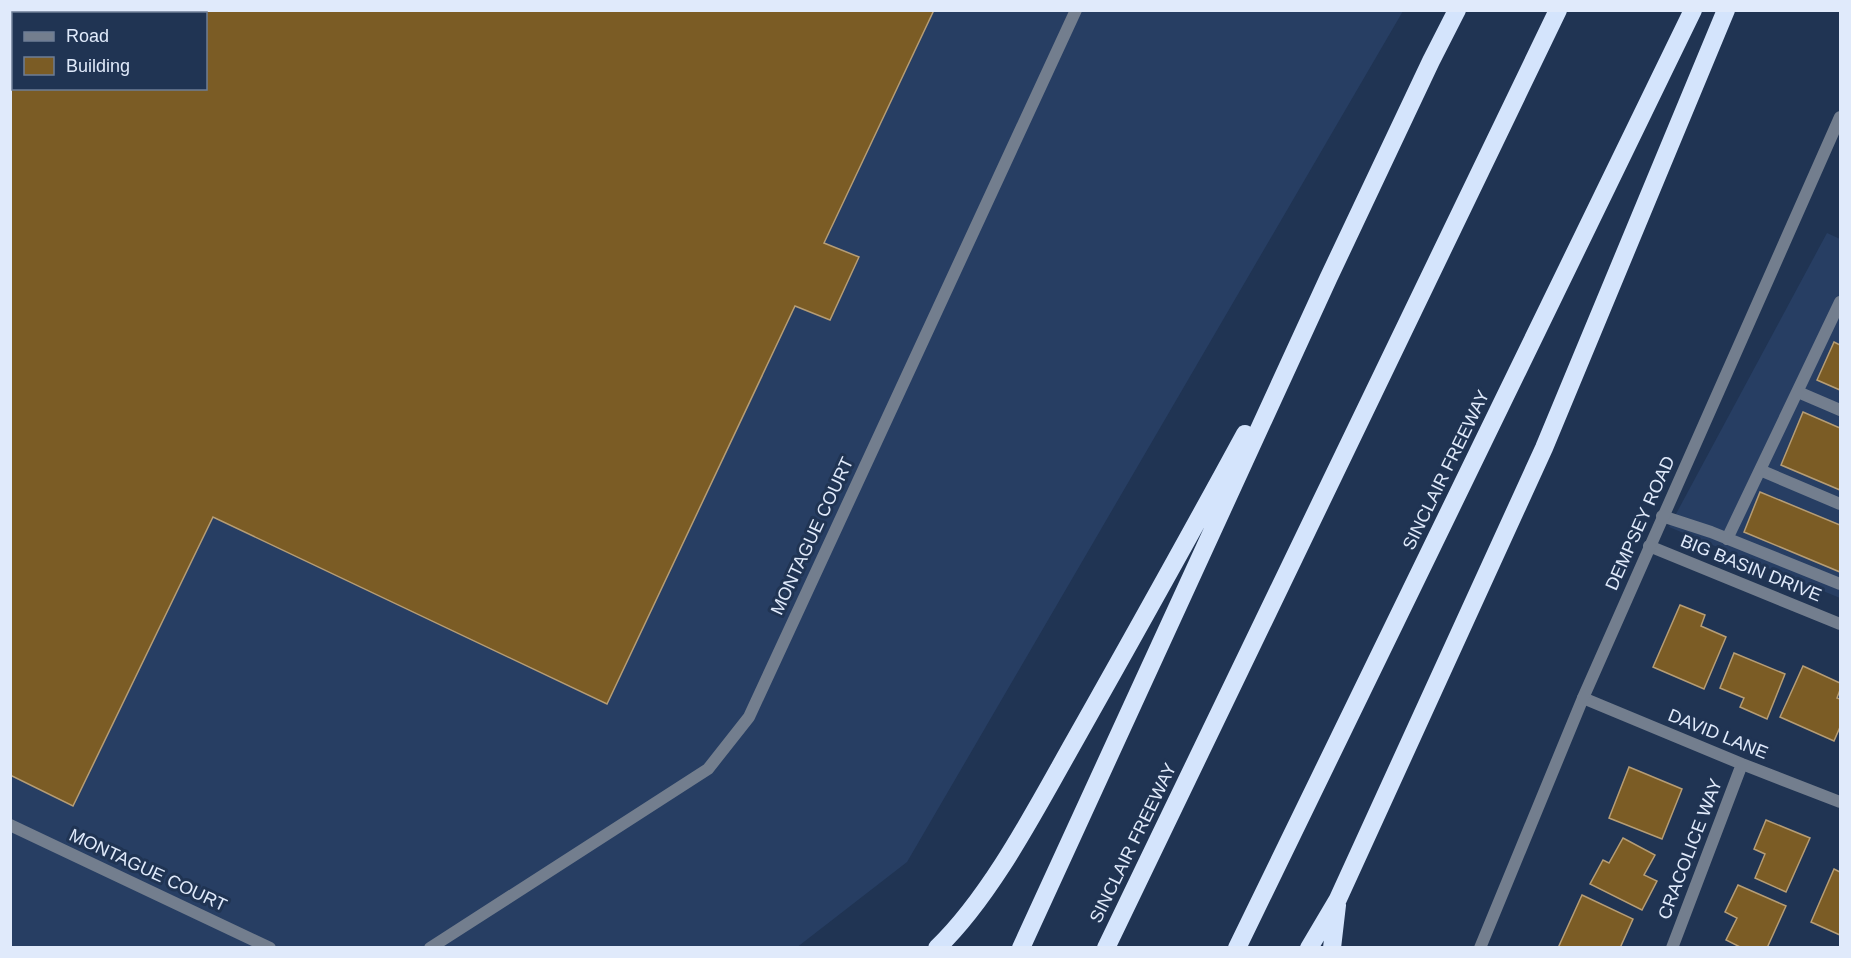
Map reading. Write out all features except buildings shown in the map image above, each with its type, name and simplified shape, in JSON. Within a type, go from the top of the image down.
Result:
[{"type":"highway","points":[[1021,948],[1328,279],[1457,10]]},
{"type":"highway","name":"SINCLAIR FREEWAY","points":[[1106,948],[1558,10]]},
{"type":"highway","name":"SINCLAIR FREEWAY","points":[[1237,948],[1694,10]]},
{"type":"highway","points":[[1309,948],[1338,899],[1544,448],[1726,10]]},
{"type":"highway","points":[[937,948],[975,903],[1037,807],[1180,554],[1328,279]]},
{"type":"highway","points":[[1332,948],[1338,899]]},
{"type":"street","name":"MONTAGUE COURT","points":[[430,948],[708,769],[749,717],[1076,10]]},
{"type":"street","name":"DEMPSEY ROAD","points":[[1480,948],[1583,698],[1840,117]]},
{"type":"street","points":[[1727,539],[1798,392],[1835,325],[1840,302]]},
{"type":"street","points":[[1798,392],[1840,410]]},
{"type":"street","points":[[1760,470],[1840,504]]},
{"type":"street","points":[[1662,516],[1840,584]]},
{"type":"street","name":"BIG BASIN DRIVE","points":[[1649,546],[1840,624]]},
{"type":"street","name":"DAVID LANE","points":[[1583,698],[1840,802]]},
{"type":"street","name":"CRACOLICE WAY","points":[[1672,948],[1742,764]]},
{"type":"street","name":"MONTAGUE COURT","points":[[10,825],[270,948]]},
{"type":"shaded area","points":[[10,11],[1403,11],[907,862],[796,948],[11,947]]},
{"type":"shaded area","points":[[1827,233],[1840,239],[1840,598],[1669,527]]}]
